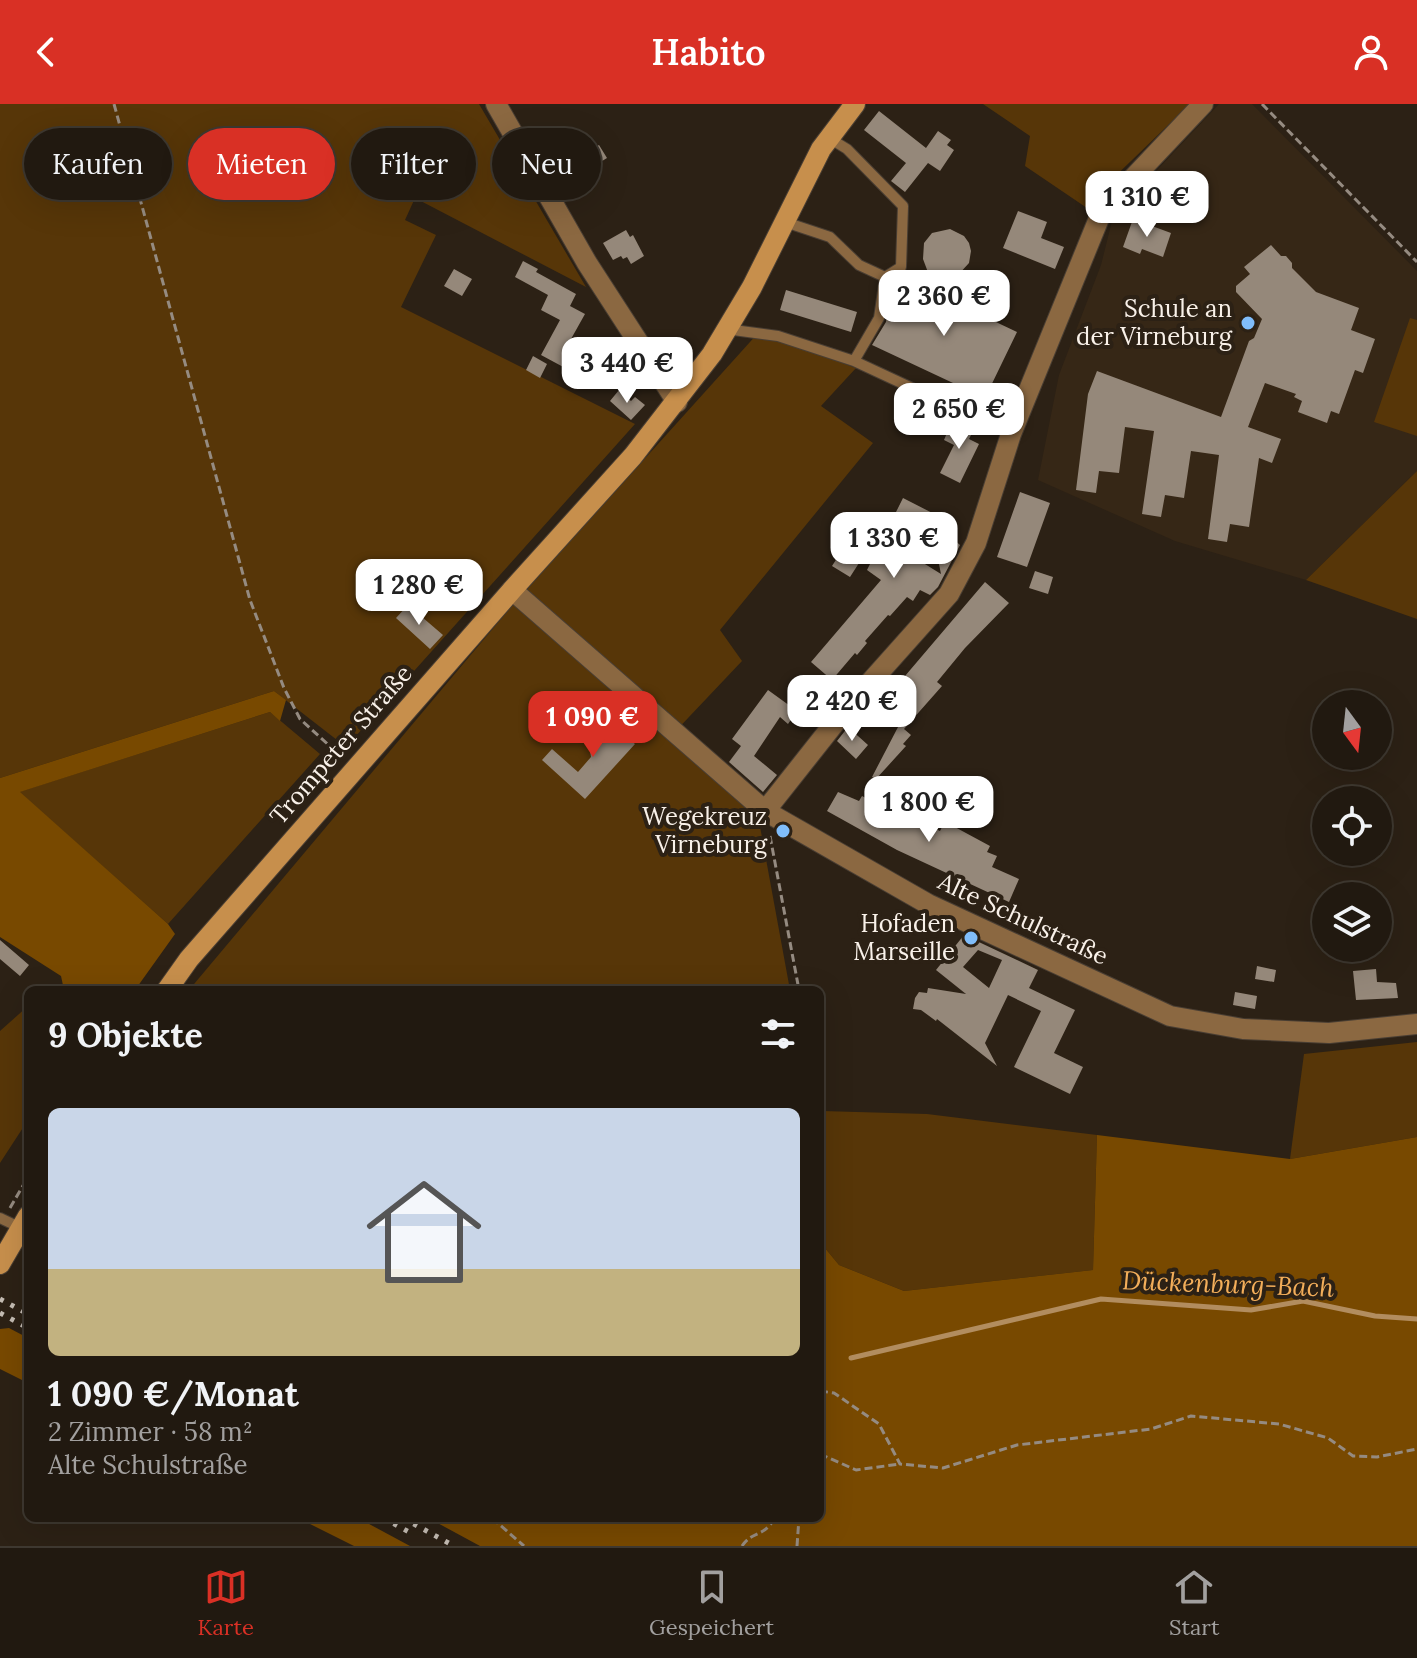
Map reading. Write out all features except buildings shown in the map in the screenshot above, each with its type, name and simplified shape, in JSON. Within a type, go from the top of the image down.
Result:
[{"type":"main road","name":"Trompeter Straße","points":[[170,986],[189,959],[633,456],[677,402],[752,287],[821,149],[855,104]]},
{"type":"main road","points":[[5,1256],[24,1224]]},
{"type":"street","points":[[496,104],[587,263],[677,402]]},
{"type":"street","points":[[765,811],[841,715],[949,594],[976,543],[1011,434],[1102,211],[1203,104]]},
{"type":"street","name":"Alte Schulstraße","points":[[512,590],[765,811],[928,904],[1170,1016],[1243,1029],[1329,1033],[1417,1024]]},
{"type":"lane","points":[[829,138],[847,149],[903,206],[901,267],[885,277],[879,318],[854,361]]},
{"type":"lane","points":[[784,222],[830,237],[859,265],[885,277]]},
{"type":"lane","points":[[726,329],[778,336],[854,361],[1011,434]]},
{"type":"lane","points":[[0,1218],[24,1222]]},
{"type":"path","points":[[114,104],[250,600],[284,688],[300,719],[343,758]]},
{"type":"path","points":[[1262,104],[1417,262]]},
{"type":"path","points":[[765,811],[798,986]]},
{"type":"path","points":[[824,1392],[834,1393],[879,1424],[900,1464]]},
{"type":"path","points":[[824,1456],[856,1470],[900,1464],[943,1468],[1017,1445],[1151,1429],[1191,1416],[1279,1424],[1328,1438],[1353,1456],[1377,1457],[1417,1449]]},
{"type":"path","points":[[497,1522],[524,1546]]},
{"type":"path","points":[[742,1546],[748,1538],[768,1530],[773,1522]]},
{"type":"path","points":[[797,1546],[799,1522]]},
{"type":"shaded area","points":[[0,104],[479,104],[493,128],[492,200],[535,200],[586,287],[419,200],[476,200],[476,128],[351,128],[351,200],[414,200],[405,220],[436,235],[401,307],[635,424],[346,747],[274,691],[0,778]]},
{"type":"shaded area","points":[[983,104],[1190,104],[1101,190],[1087,208],[1025,166],[1030,136]]},
{"type":"shaded area","name":"Schule an der Virneburg","points":[[1219,104],[1252,104],[1417,271],[1417,471],[1306,580],[1175,541],[1038,480],[1059,375],[1101,265],[1113,217]]},
{"type":"shaded area","points":[[1410,318],[1417,320],[1417,436],[1374,422]]},
{"type":"shaded area","points":[[759,332],[856,368],[821,406],[873,443],[720,630],[742,661],[671,736],[759,821],[789,986],[192,986],[511,607]]},
{"type":"shaded area","points":[[1417,471],[1417,619],[1306,580]]},
{"type":"shaded area","points":[[274,691],[286,700],[280,721],[270,712],[20,792],[168,924],[175,934],[138,986],[63,986],[61,976],[0,937],[0,778]]},
{"type":"shaded area","points":[[270,712],[320,754],[168,924],[19,792]]},
{"type":"shaded area","points":[[24,1010],[24,1126],[0,1163],[0,1031]]},
{"type":"shaded area","points":[[1417,1042],[1417,1137],[1290,1159],[1304,1054]]},
{"type":"shaded area","points":[[824,1111],[927,1114],[1097,1135],[1093,1270],[904,1291],[839,1265],[824,1247]]},
{"type":"shaded area","points":[[1097,1135],[1290,1159],[1417,1137],[1417,1546],[480,1546],[436,1522],[824,1522],[824,1247],[839,1265],[904,1291],[1093,1270]]},
{"type":"shaded area","points":[[9,1328],[24,1336],[24,1381],[0,1369],[0,1329]]},
{"type":"shaded area","points":[[306,1522],[365,1522],[410,1546],[354,1546]]},
{"type":"waterway","name":"Dückenburg-Bach","points":[[851,1358],[1101,1299],[1251,1310],[1303,1301],[1375,1316],[1417,1319]]},
{"type":"railway","points":[[0,1299],[24,1312]]},
{"type":"railway","points":[[0,1313],[24,1326]]},
{"type":"railway","points":[[390,1522],[411,1533]]},
{"type":"railway","points":[[410,1522],[454,1546]]},
{"type":"place","name":"Schule an der Virneburg","points":[[1248,323]]},
{"type":"place","name":"Wegekreuz Virneburg","points":[[783,831]]},
{"type":"place","name":"Hofaden Marseille","points":[[971,938]]}]
